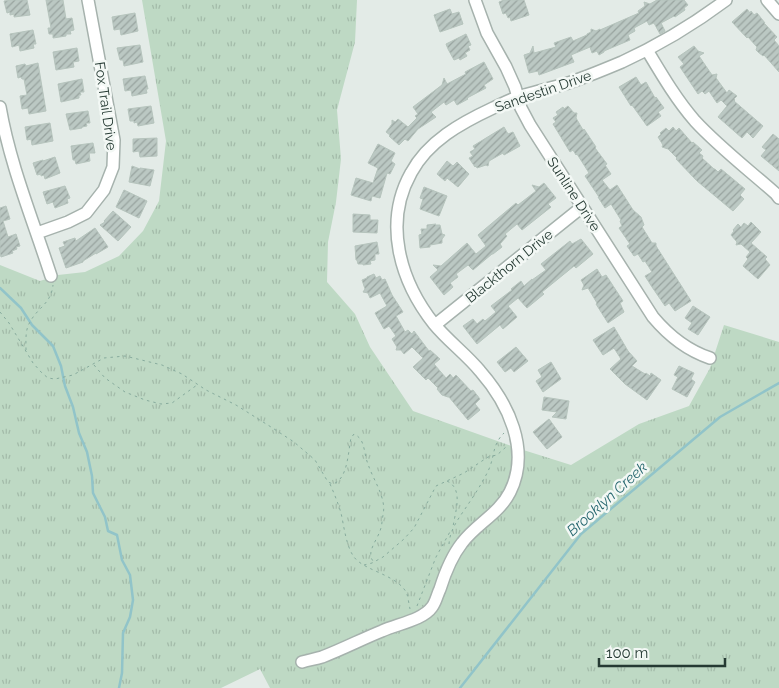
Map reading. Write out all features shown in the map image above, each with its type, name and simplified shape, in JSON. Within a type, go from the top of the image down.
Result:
[{"type":"street","name":"Fox Trail Drive","points":[[37,233],[68,222],[86,213],[104,190],[113,167],[114,140],[88,0]]},
{"type":"street","name":"Sunline Drive","points":[[475,0],[487,32],[506,67],[515,87],[521,108],[530,125],[653,317],[666,332],[688,349],[710,358]]},
{"type":"street","name":"Sandestin Drive","points":[[517,443],[504,405],[492,386],[435,325],[411,288],[402,265],[396,235],[396,219],[404,187],[411,173],[429,148],[458,126],[518,97],[592,74],[647,50],[692,24],[726,0]]},
{"type":"street","points":[[767,0],[779,14]]},
{"type":"street","points":[[647,50],[668,85],[695,120],[779,198]]},
{"type":"street","points":[[0,107],[2,125],[14,169],[50,276]]},
{"type":"street","name":"Blackthorn Drive","points":[[435,325],[582,207]]},
{"type":"street","points":[[657,341],[666,332]]},
{"type":"street","points":[[504,405],[514,399]]},
{"type":"street","points":[[302,662],[320,657],[385,629],[424,615],[431,610],[454,554],[463,541],[502,506],[510,493],[516,471],[517,443]]},
{"type":"path","points":[[26,351],[27,328],[30,321],[48,301],[52,293],[53,285],[50,276]]},
{"type":"path","points":[[0,312],[9,323],[33,363],[48,378],[55,379],[73,375],[104,358],[125,356],[162,365],[182,374],[245,410],[294,442],[315,460],[331,483],[340,510],[350,552],[355,559],[388,577],[401,587],[406,594],[414,619]]},
{"type":"path","points":[[93,365],[105,378],[125,392],[161,404],[172,403],[198,384]]},
{"type":"path","points":[[414,619],[418,601],[439,550],[485,478],[494,449],[500,437],[512,425]]},
{"type":"path","points":[[331,483],[338,482],[342,477],[351,438],[354,434],[358,436],[383,503],[384,511],[381,530],[370,557],[374,562]]},
{"type":"path","points":[[364,565],[374,562],[404,539],[414,528],[436,486],[464,473],[488,457],[497,455],[509,444],[517,443]]},
{"type":"path","points":[[447,481],[454,486],[457,492],[449,546]]},
{"type":"green space","points":[[142,0],[357,0],[355,42],[337,110],[341,159],[336,202],[328,242],[327,282],[355,314],[370,347],[413,411],[571,465],[639,424],[689,406],[710,368],[724,325],[779,342],[779,688],[270,688],[260,669],[221,688],[0,688],[0,265],[40,281],[58,275],[85,272],[119,256],[143,231],[159,201],[166,141]]},
{"type":"building","points":[[27,0],[30,15],[14,17],[14,14],[10,15],[10,12],[7,13],[4,1]]},
{"type":"building","points":[[46,0],[63,0],[66,19],[72,18],[74,30],[70,31],[71,34],[53,38],[53,34],[49,34],[48,28],[51,28]]},
{"type":"building","points":[[504,0],[524,0],[529,15],[511,21],[506,13],[503,14],[499,2]]},
{"type":"building","points":[[657,0],[684,0],[688,5],[684,8],[685,10],[675,17],[661,23],[665,31],[660,34],[654,23],[649,25],[647,21],[634,28],[635,31],[628,35],[630,40],[599,55],[597,51],[592,53],[590,47],[571,55],[574,62],[539,75],[538,71],[529,73],[524,55],[530,53],[533,46],[534,53],[556,47],[554,43],[571,37],[573,41],[587,35],[591,32],[591,29],[600,30],[639,13],[638,11],[645,6],[644,2],[650,4]]},
{"type":"building","points":[[450,9],[452,14],[459,12],[463,24],[440,32],[434,15]]},
{"type":"building","points":[[747,9],[754,15],[757,13],[777,37],[774,40],[779,46],[779,72],[764,55],[756,50],[757,47],[732,22]]},
{"type":"building","points":[[135,13],[138,31],[121,35],[120,29],[114,30],[112,17]]},
{"type":"building","points":[[33,30],[36,44],[33,44],[34,48],[20,51],[19,45],[12,47],[10,34]]},
{"type":"building","points":[[466,34],[471,45],[468,46],[470,50],[465,53],[467,56],[460,60],[459,58],[454,60],[446,44]]},
{"type":"building","points":[[140,45],[143,62],[124,66],[123,60],[120,60],[117,48]]},
{"type":"building","points":[[694,46],[698,51],[704,53],[699,56],[712,75],[717,74],[716,78],[727,93],[729,90],[737,96],[734,101],[763,126],[753,138],[747,132],[742,138],[718,117],[727,106],[721,100],[717,103],[709,91],[705,94],[702,91],[698,94],[680,67],[684,64],[678,57]]},
{"type":"building","points":[[77,48],[79,61],[73,62],[74,67],[56,70],[53,52]]},
{"type":"building","points":[[484,62],[493,79],[484,85],[486,88],[457,105],[454,100],[446,105],[444,102],[431,112],[436,117],[418,129],[408,141],[405,139],[399,145],[386,132],[392,124],[392,120],[395,122],[398,119],[408,127],[417,118],[415,116],[418,114],[413,107],[442,85],[444,78],[447,84]]},
{"type":"building","points":[[38,63],[46,111],[29,114],[28,108],[22,109],[20,96],[27,95],[24,79],[18,78],[16,66]]},
{"type":"building","points":[[145,76],[147,93],[132,96],[131,90],[125,91],[123,79]]},
{"type":"building","points":[[636,77],[641,85],[646,82],[655,98],[664,108],[658,112],[661,116],[647,126],[619,87]]},
{"type":"building","points":[[82,79],[84,92],[80,92],[79,98],[61,102],[58,84]]},
{"type":"building","points":[[151,106],[154,123],[138,126],[137,122],[130,121],[128,109]]},
{"type":"building","points":[[568,106],[574,113],[577,113],[576,118],[583,130],[607,164],[605,165],[611,174],[602,180],[610,190],[617,185],[633,210],[641,217],[644,225],[642,227],[652,243],[656,243],[656,246],[691,301],[675,311],[669,303],[665,306],[652,287],[645,276],[652,272],[645,261],[643,262],[638,254],[634,256],[627,246],[630,244],[619,228],[622,226],[621,220],[611,204],[605,208],[585,176],[589,173],[577,154],[573,150],[570,152],[553,124],[556,122],[553,118],[558,115],[556,112]]},
{"type":"building","points":[[88,111],[90,123],[86,123],[87,126],[82,128],[70,130],[66,114]]},
{"type":"building","points":[[50,123],[53,141],[32,145],[31,139],[27,140],[25,127]]},
{"type":"building","points":[[504,127],[508,134],[513,132],[520,146],[489,161],[488,166],[475,167],[469,158],[473,156],[470,152],[475,149],[473,146]]},
{"type":"building","points":[[673,127],[676,131],[679,128],[692,143],[702,150],[699,153],[703,156],[702,158],[714,169],[718,172],[721,169],[745,189],[740,195],[744,199],[733,211],[697,181],[668,149],[662,147],[663,145],[658,137],[660,133],[666,128],[669,131]]},
{"type":"building","points":[[773,134],[779,139],[779,171],[761,156],[766,150],[762,147]]},
{"type":"building","points":[[157,138],[157,156],[140,157],[139,151],[133,152],[133,139]]},
{"type":"building","points":[[93,143],[95,153],[89,153],[90,161],[76,164],[75,160],[73,160],[71,146]]},
{"type":"building","points":[[378,144],[395,153],[391,161],[395,164],[390,174],[387,173],[380,198],[372,196],[371,201],[351,195],[356,178],[373,183],[378,168],[368,163]]},
{"type":"building","points":[[55,157],[60,173],[45,179],[44,175],[37,175],[33,163]]},
{"type":"building","points":[[447,161],[453,166],[457,162],[469,174],[458,187],[447,178],[445,181],[437,174]]},
{"type":"building","points":[[132,166],[140,169],[154,170],[150,186],[129,182]]},
{"type":"building","points":[[544,183],[556,198],[548,204],[551,207],[522,230],[517,224],[505,234],[507,236],[500,244],[502,247],[473,270],[468,265],[456,274],[458,277],[450,283],[453,287],[444,295],[430,277],[438,270],[433,265],[441,266],[467,243],[476,254],[486,246],[478,235],[516,203],[518,205],[536,191],[532,185],[539,187]]},
{"type":"building","points":[[65,186],[70,198],[67,199],[68,203],[55,208],[53,202],[47,204],[43,192]]},
{"type":"building","points":[[424,187],[447,196],[439,216],[420,209],[423,199],[420,198]]},
{"type":"building","points":[[124,190],[147,201],[139,218],[116,207]]},
{"type":"building","points":[[6,206],[10,219],[3,221],[8,237],[16,234],[20,246],[12,251],[13,253],[1,257],[0,208]]},
{"type":"building","points":[[113,211],[131,227],[118,241],[100,225],[105,222]]},
{"type":"building","points":[[353,214],[370,215],[370,220],[378,220],[377,233],[353,232]]},
{"type":"building","points":[[751,222],[761,232],[751,243],[767,257],[765,259],[770,265],[758,279],[743,266],[750,252],[741,244],[736,245],[737,242],[731,235],[738,224],[741,227],[744,223],[748,226]]},
{"type":"building","points":[[427,225],[440,225],[442,234],[445,235],[442,243],[420,248],[419,235],[422,234],[421,229],[427,229]]},
{"type":"building","points":[[95,228],[108,247],[83,262],[66,268],[59,248],[65,246],[63,242],[75,238],[76,241]]},
{"type":"building","points":[[581,239],[593,254],[576,268],[574,266],[542,292],[544,294],[527,308],[518,298],[508,306],[517,317],[503,329],[500,325],[477,344],[463,326],[473,319],[477,324],[483,319],[485,321],[496,312],[491,306],[521,281],[524,286],[546,270],[541,264],[570,241],[572,244]]},
{"type":"building","points":[[377,242],[379,254],[375,254],[375,260],[370,261],[371,264],[358,264],[355,246]]},
{"type":"building","points":[[597,269],[602,277],[606,275],[623,301],[620,303],[624,312],[608,323],[588,288],[582,290],[584,285],[581,280]]},
{"type":"building","points":[[374,274],[376,278],[380,276],[382,280],[385,279],[392,295],[403,312],[396,316],[405,332],[408,330],[412,334],[414,331],[429,351],[440,359],[434,364],[446,378],[450,374],[453,378],[456,375],[480,399],[475,404],[480,410],[468,420],[449,397],[442,395],[428,378],[426,380],[413,367],[423,358],[412,347],[404,354],[401,350],[396,350],[397,347],[392,339],[396,336],[389,326],[384,329],[375,313],[387,306],[380,293],[370,298],[368,293],[363,292],[365,289],[362,280]]},
{"type":"building","points":[[693,306],[710,317],[698,335],[688,329],[692,323],[685,318]]},
{"type":"building","points":[[614,327],[628,351],[637,361],[632,366],[650,376],[651,373],[661,380],[647,400],[625,384],[610,369],[621,359],[614,348],[603,355],[593,340]]},
{"type":"building","points":[[516,347],[528,361],[514,372],[511,368],[505,372],[497,362]]},
{"type":"building","points":[[551,362],[561,379],[543,392],[536,381],[542,377],[538,370]]},
{"type":"building","points":[[679,366],[694,373],[691,379],[695,382],[687,397],[672,389],[678,377],[674,375]]},
{"type":"building","points":[[544,397],[569,401],[566,419],[552,417],[557,412],[542,410]]},
{"type":"building","points":[[549,419],[562,437],[547,449],[533,432]]},
{"type":"waterway","points":[[0,288],[21,308],[32,325],[53,346],[61,366],[79,433],[87,452],[93,493],[105,517],[108,531],[117,535],[122,560],[130,575],[133,600],[130,617],[123,633],[122,673],[119,688]]},
{"type":"waterway","name":"Brooklyn Creek","points":[[460,688],[581,534],[720,417],[779,383]]}]
